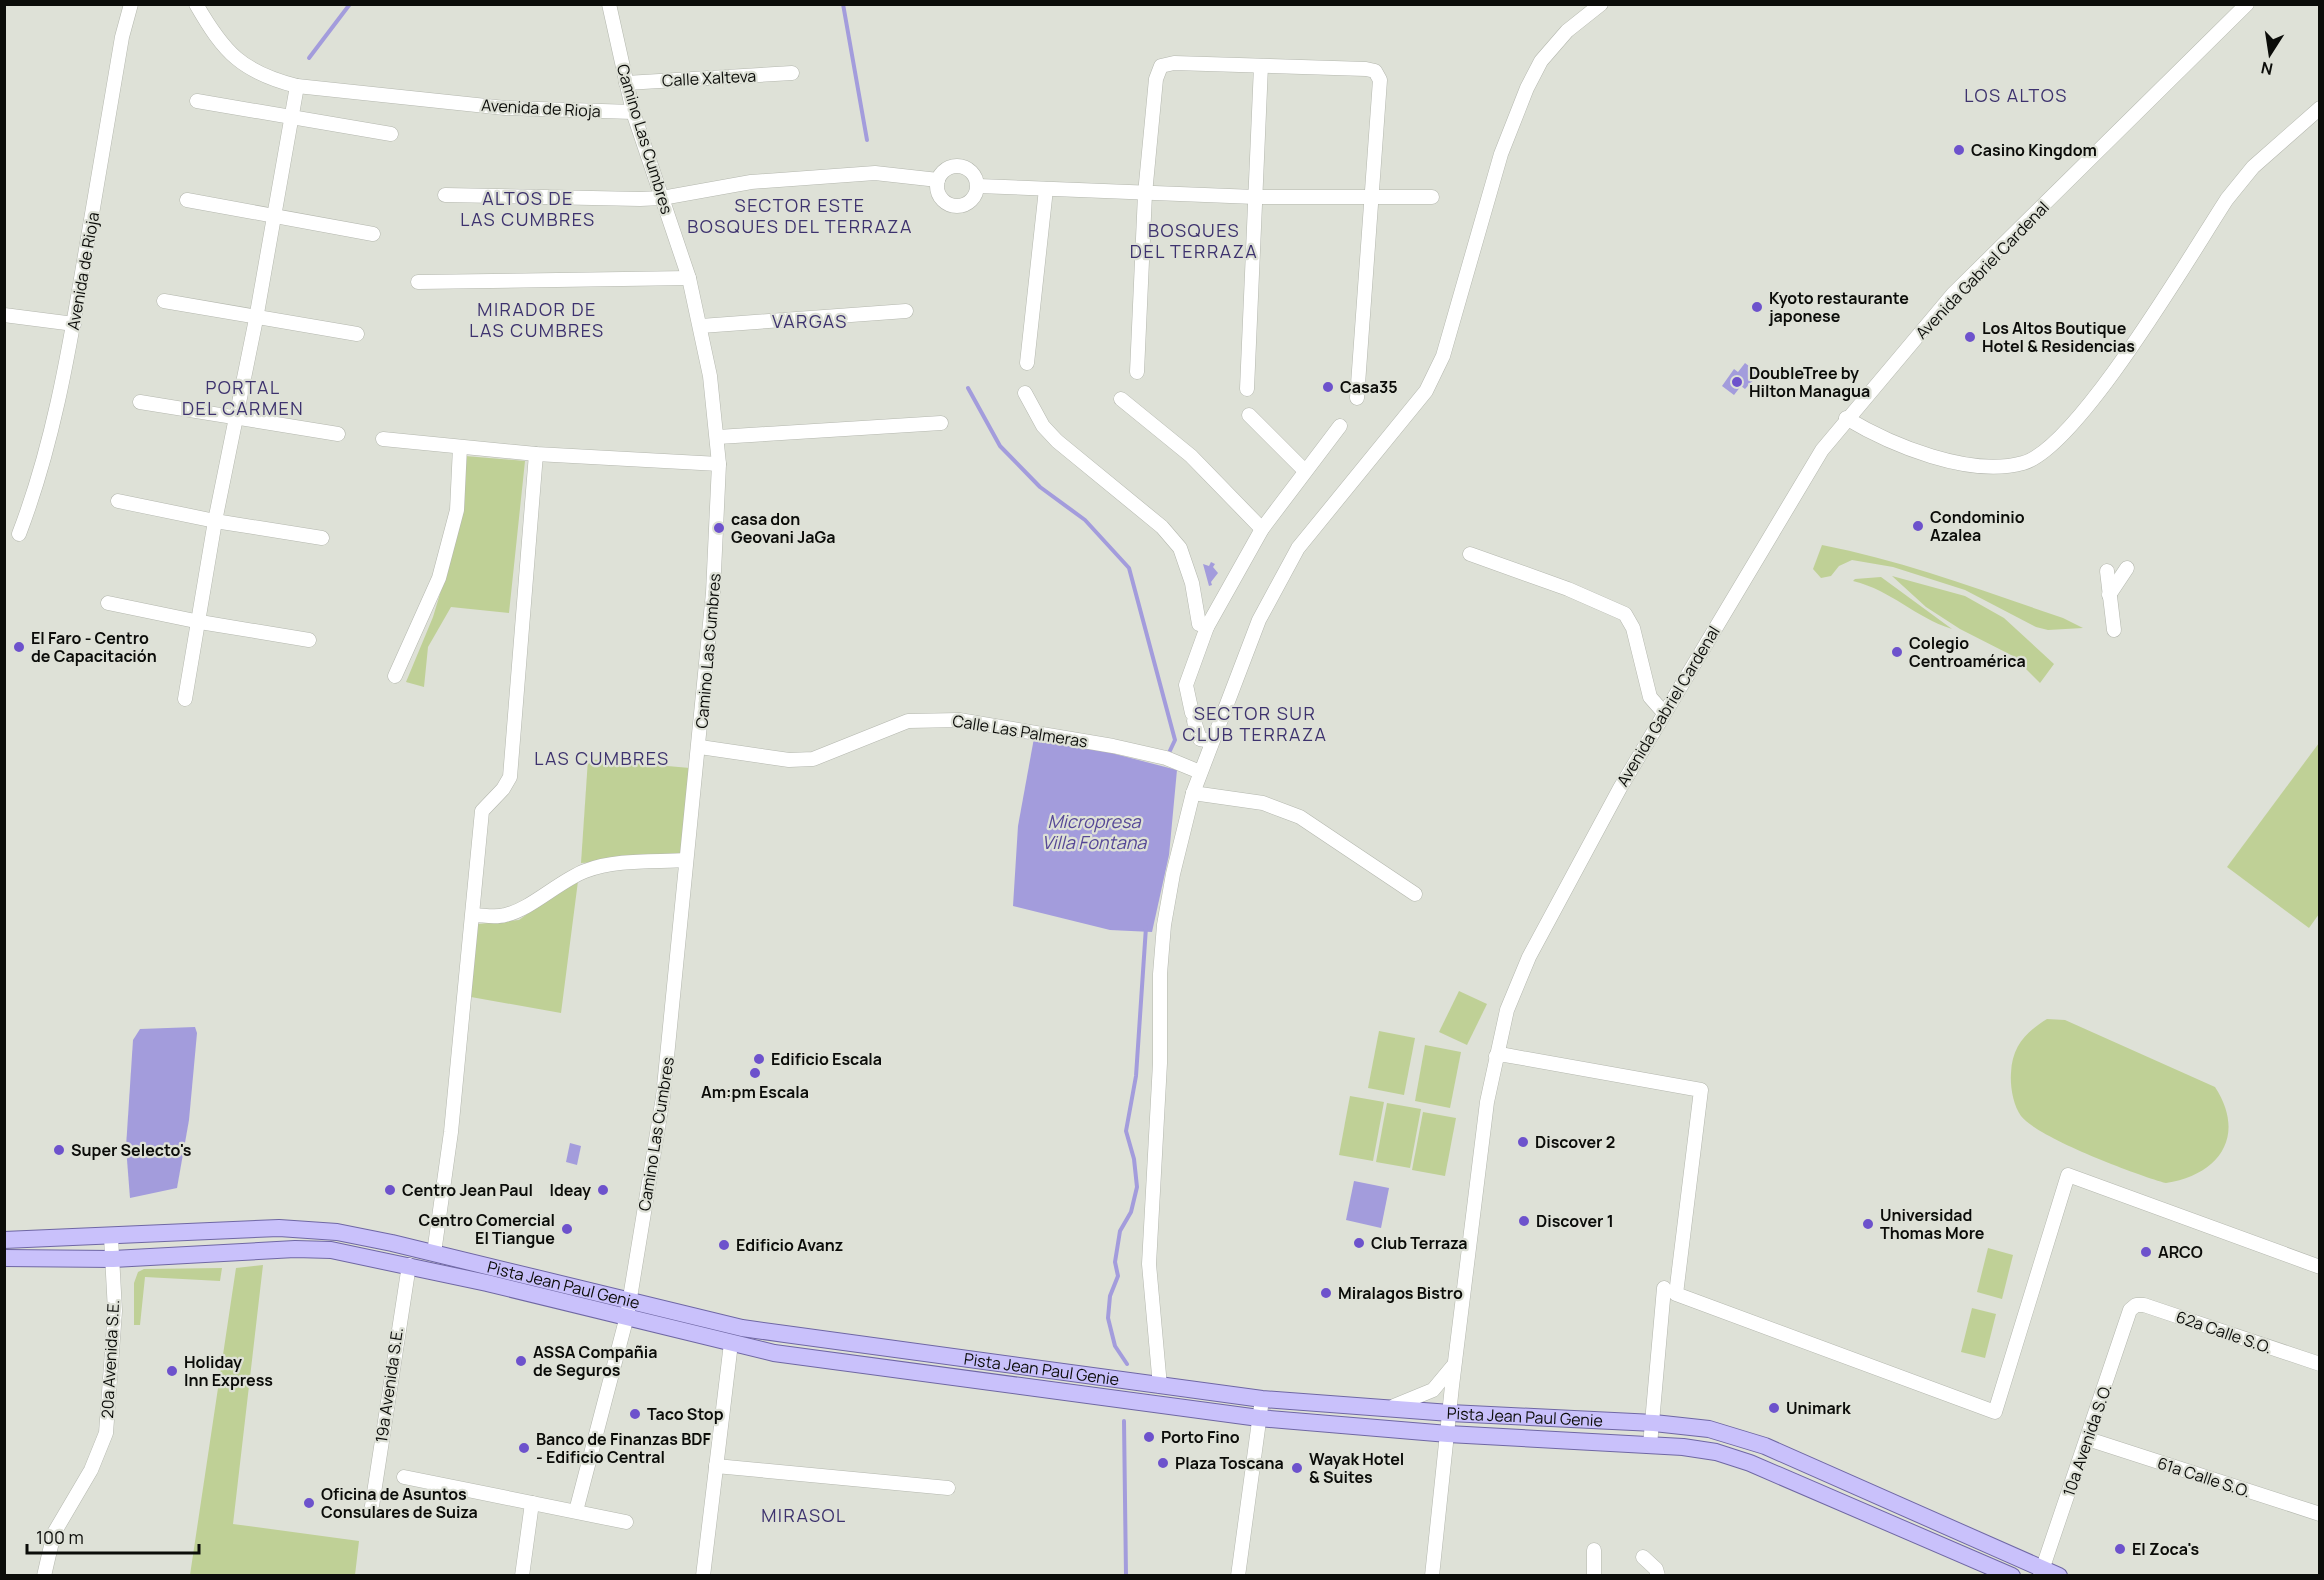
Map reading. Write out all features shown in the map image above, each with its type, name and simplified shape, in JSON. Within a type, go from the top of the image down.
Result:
[{"type":"main road","name":"Pista Jean Paul Genie","points":[[4,1240],[306,1229],[337,1232],[434,1252],[499,1269],[628,1308],[731,1343],[774,1353],[1259,1418],[1448,1434],[1650,1444],[1716,1452],[1750,1463],[2012,1575]]},
{"type":"main road","points":[[306,1229],[329,1239],[402,1254],[408,1265],[419,1258],[478,1270],[499,1269]]},
{"type":"main road","name":"Pista Jean Paul Genie","points":[[4,1258],[113,1259],[295,1249],[356,1253],[515,1289],[541,1289],[618,1306],[625,1305],[628,1308],[742,1328],[1160,1386],[1262,1399],[1450,1413],[1654,1423],[1709,1429],[1765,1446],[2041,1573],[2059,1575]]},
{"type":"main road","points":[[1055,1390],[1091,1389],[1148,1395],[1157,1393],[1160,1386],[1169,1397],[1195,1410]]},
{"type":"street","name":"Avenida de Rioja","points":[[19,534],[38,486],[74,324],[122,37],[131,4]]},
{"type":"street","name":"Avenida de Rioja","points":[[196,4],[227,51],[240,62],[267,78],[297,86],[505,108],[633,111]]},
{"type":"street","name":"Camino Las Cumbres","points":[[609,4],[633,111],[689,278],[701,326],[718,437],[715,579],[700,747],[686,860],[663,1097],[628,1308]]},
{"type":"street","points":[[1160,1386],[1149,1264],[1160,1063],[1160,974],[1164,925],[1173,874],[1193,793],[1259,620],[1298,548],[1426,391],[1443,356],[1501,154],[1540,61],[1567,31],[1601,4]]},
{"type":"street","name":"Avenida Gabriel Cardenal","points":[[1432,1575],[1454,1364],[1487,1102],[1507,1010],[1529,957],[1620,788],[1664,713],[1822,450],[1846,418],[1953,294],[2247,4]]},
{"type":"street","points":[[1137,372],[1145,194],[1156,79],[1161,66],[1174,63],[1375,71],[1380,80],[1374,196],[1357,398]]},
{"type":"street","points":[[1247,389],[1261,66]]},
{"type":"street","name":"Calle Xalteva","points":[[626,83],[792,73]]},
{"type":"street","points":[[185,699],[297,86]]},
{"type":"street","points":[[197,101],[391,134]]},
{"type":"street","points":[[1846,418],[1870,433],[1916,451],[1966,464],[1994,467],[2023,463],[2043,454],[2087,410],[2227,199],[2253,167],[2319,108]]},
{"type":"street","points":[[954,165],[966,167],[975,175],[978,186],[975,195],[968,202],[959,206],[950,204],[942,198],[937,190],[938,180],[944,170],[954,165]]},
{"type":"street","points":[[445,195],[662,198],[751,182],[875,173],[938,180]]},
{"type":"street","points":[[978,186],[1256,197],[1432,197]]},
{"type":"street","points":[[1027,363],[1046,189]]},
{"type":"street","points":[[187,200],[373,234]]},
{"type":"street","points":[[418,282],[689,278]]},
{"type":"street","points":[[164,301],[256,319],[357,334]]},
{"type":"street","points":[[701,326],[906,311]]},
{"type":"street","points":[[4,315],[74,324]]},
{"type":"street","points":[[1025,393],[1043,426],[1057,441],[1162,527],[1180,548],[1192,583],[1199,624],[1207,627]]},
{"type":"street","points":[[1120,399],[1191,456],[1262,529]]},
{"type":"street","points":[[140,402],[338,434]]},
{"type":"street","points":[[1249,416],[1304,471]]},
{"type":"street","points":[[718,437],[940,423]]},
{"type":"street","points":[[1211,741],[1200,739],[1186,685],[1207,627],[1262,529],[1340,426]]},
{"type":"street","points":[[383,439],[536,454],[718,464]]},
{"type":"street","points":[[395,676],[439,578],[457,510],[460,447]]},
{"type":"street","points":[[434,1252],[451,1132],[482,811],[503,789],[510,777],[536,454]]},
{"type":"street","points":[[118,501],[216,521],[322,538]]},
{"type":"street","points":[[1470,554],[1568,589],[1625,614],[1633,628],[1650,697],[1664,713]]},
{"type":"street","points":[[2109,595],[2127,568]]},
{"type":"street","points":[[2107,571],[2114,630]]},
{"type":"street","points":[[108,603],[200,622],[309,640]]},
{"type":"street","name":"Calle Las Palmeras","points":[[700,747],[789,760],[813,759],[908,721],[959,720],[1113,746],[1166,758],[1200,772]]},
{"type":"street","points":[[1193,793],[1263,803],[1300,817],[1415,894]]},
{"type":"street","points":[[472,915],[502,916],[520,910],[539,896],[586,871],[627,863],[686,860]]},
{"type":"street","points":[[1496,1056],[1701,1090],[1676,1294],[1995,1412],[2068,1175],[2319,1267]]},
{"type":"street","name":"20a Avenida S.E.","points":[[44,1575],[54,1533],[91,1470],[106,1433],[115,1311],[111,1237]]},
{"type":"street","name":"19a Avenida S.E.","points":[[372,1506],[408,1265]]},
{"type":"street","points":[[1650,1444],[1654,1423],[1664,1288]]},
{"type":"street","name":"62a Calle S.O.","points":[[2130,1310],[2136,1305],[2144,1305],[2319,1364]]},
{"type":"street","points":[[576,1511],[628,1308]]},
{"type":"street","name":"10a Avenida S.O.","points":[[2041,1573],[2130,1310]]},
{"type":"street","points":[[703,1575],[731,1343]]},
{"type":"street","points":[[1386,1408],[1412,1401],[1433,1390],[1454,1364]]},
{"type":"street","points":[[1238,1575],[1262,1399]]},
{"type":"street","name":"61a Calle S.O.","points":[[2088,1439],[2319,1514]]},
{"type":"street","points":[[716,1466],[948,1488]]},
{"type":"street","points":[[404,1476],[626,1522]]},
{"type":"street","points":[[522,1575],[532,1503]]},
{"type":"street","points":[[1594,1550],[1594,1575]]},
{"type":"street","points":[[1643,1557],[1656,1569],[1658,1575]]},
{"type":"green space","points":[[465,456],[525,461],[509,613],[451,607],[428,647],[424,687],[406,682],[433,617],[453,551]]},
{"type":"green space","points":[[1822,545],[1883,559],[1944,577],[2063,618],[2083,628],[2048,630],[2036,627],[1965,590],[1893,567],[1852,560],[1839,566],[1831,576],[1821,578],[1813,569]]},
{"type":"green space","points":[[1892,576],[1965,596],[2004,618],[2054,664],[2040,683],[2013,656],[1960,629],[1926,607]]},
{"type":"green space","points":[[1881,577],[1952,629],[1926,618],[1880,591],[1853,581]]},
{"type":"green space","points":[[2319,743],[2319,914],[2309,928],[2227,867]]},
{"type":"green space","points":[[588,759],[690,768],[680,856],[581,863]]},
{"type":"green space","points":[[578,881],[561,1013],[471,997],[478,924],[519,920],[552,896]]},
{"type":"green space","points":[[1459,991],[1487,1004],[1467,1045],[1439,1032]]},
{"type":"green space","points":[[2047,1019],[2065,1020],[2215,1087],[2224,1105],[2228,1122],[2228,1137],[2213,1162],[2201,1172],[2185,1179],[2166,1183],[2089,1155],[2031,1125],[2018,1112],[2014,1101],[2011,1084],[2012,1063],[2017,1047],[2033,1029]]},
{"type":"green space","points":[[1379,1031],[1415,1038],[1404,1095],[1368,1088]]},
{"type":"green space","points":[[1425,1045],[1461,1052],[1450,1108],[1415,1101]]},
{"type":"green space","points":[[1350,1096],[1384,1102],[1373,1161],[1339,1155]]},
{"type":"green space","points":[[1387,1103],[1421,1109],[1410,1168],[1376,1162]]},
{"type":"green space","points":[[1423,1112],[1456,1118],[1445,1176],[1412,1170]]},
{"type":"green space","points":[[1988,1248],[2013,1255],[2002,1299],[1977,1292]]},
{"type":"green space","points":[[263,1265],[233,1524],[359,1541],[355,1575],[190,1575],[236,1268]]},
{"type":"green space","points":[[222,1268],[220,1281],[145,1277],[140,1325],[134,1325],[134,1283],[138,1272],[144,1269]]},
{"type":"green space","points":[[1972,1308],[1996,1314],[1985,1358],[1961,1352]]},
{"type":"water","name":"DoubleTree by Hilton Managua","points":[[1745,363],[1759,374],[1745,389],[1741,386],[1734,395],[1722,386],[1734,369],[1738,372]]},
{"type":"water","points":[[1211,562],[1215,564],[1213,567],[1218,573],[1211,582],[1212,585],[1209,586],[1203,564],[1209,566]]},
{"type":"water","name":"Micropresa Villa Fontana","points":[[1034,738],[1092,748],[1177,770],[1169,855],[1152,932],[1110,930],[1013,906],[1018,826]]},
{"type":"water","points":[[195,1027],[197,1033],[189,1120],[177,1188],[130,1198],[126,1147],[133,1040],[140,1029]]},
{"type":"water","points":[[570,1143],[581,1146],[577,1165],[566,1162]]},
{"type":"water","points":[[1354,1181],[1389,1188],[1381,1228],[1346,1220]]},
{"type":"waterway","points":[[309,58],[350,4]]},
{"type":"waterway","points":[[843,4],[867,140]]},
{"type":"waterway","points":[[968,388],[1000,446],[1040,487],[1085,520],[1129,568],[1175,740],[1167,757]]},
{"type":"waterway","points":[[1127,1364],[1115,1346],[1108,1318],[1110,1296],[1118,1276],[1115,1262],[1120,1231],[1131,1212],[1137,1187],[1134,1159],[1126,1131],[1136,1076],[1146,927]]},
{"type":"waterway","points":[[1124,1421],[1126,1576]]},
{"type":"place","name":"Casino Kingdom","points":[[1959,150]]},
{"type":"place","name":"Kyoto restaurante japonese","points":[[1757,307]]},
{"type":"place","name":"Los Altos Boutique Hotel & Residencias","points":[[1970,337]]},
{"type":"place","name":"DoubleTree by Hilton Managua","points":[[1737,382]]},
{"type":"place","name":"Casa35","points":[[1328,387]]},
{"type":"place","name":"Condominio Azalea","points":[[1918,526]]},
{"type":"place","name":"casa don Geovani JaGa","points":[[719,528]]},
{"type":"place","name":"El Faro - Centro de Capacitación","points":[[19,647]]},
{"type":"place","name":"Colegio Centroamérica","points":[[1897,652]]},
{"type":"place","name":"Edificio Escala","points":[[759,1059]]},
{"type":"place","name":"Am:pm Escala","points":[[755,1073]]},
{"type":"place","name":"Discover 2","points":[[1523,1142]]},
{"type":"place","name":"Super Selecto's","points":[[59,1150]]},
{"type":"place","name":"Centro Jean Paul","points":[[390,1190]]},
{"type":"place","name":"Ideay","points":[[603,1190]]},
{"type":"place","name":"Discover 1","points":[[1524,1221]]},
{"type":"place","name":"Universidad Thomas More","points":[[1868,1224]]},
{"type":"place","name":"Centro Comercial El Tiangue","points":[[567,1229]]},
{"type":"place","name":"Club Terraza","points":[[1359,1243]]},
{"type":"place","name":"Edificio Avanz","points":[[724,1245]]},
{"type":"place","name":"ARCO","points":[[2146,1252]]},
{"type":"place","name":"Miralagos Bistro","points":[[1326,1293]]},
{"type":"place","name":"ASSA Compañia de Seguros","points":[[521,1361]]},
{"type":"place","name":"Holiday Inn Express","points":[[172,1371]]},
{"type":"place","name":"Unimark","points":[[1774,1408]]},
{"type":"place","name":"Taco Stop","points":[[635,1414]]},
{"type":"place","name":"Porto Fino","points":[[1149,1437]]},
{"type":"place","name":"Banco de Finanzas BDF - Edificio Central","points":[[524,1448]]},
{"type":"place","name":"Plaza Toscana","points":[[1163,1463]]},
{"type":"place","name":"Wayak Hotel & Suites","points":[[1297,1468]]},
{"type":"place","name":"Oficina de Asuntos Consulares de Suiza","points":[[309,1503]]},
{"type":"place","name":"El Zoca's","points":[[2120,1549]]},
{"type":"district","name":"LOS ALTOS","points":[[2016,96]]},
{"type":"district","name":"ALTOS DE LAS CUMBRES","points":[[528,209]]},
{"type":"district","name":"SECTOR ESTE BOSQUES DEL TERRAZA","points":[[800,216]]},
{"type":"district","name":"BOSQUES DEL TERRAZA","points":[[1194,241]]},
{"type":"district","name":"MIRADOR DE LAS CUMBRES","points":[[537,320]]},
{"type":"district","name":"VARGAS","points":[[810,322]]},
{"type":"district","name":"PORTAL DEL CARMEN","points":[[243,398]]},
{"type":"district","name":"SECTOR SUR CLUB TERRAZA","points":[[1255,724]]},
{"type":"district","name":"LAS CUMBRES","points":[[602,759]]},
{"type":"district","name":"MIRASOL","points":[[804,1516]]}]
